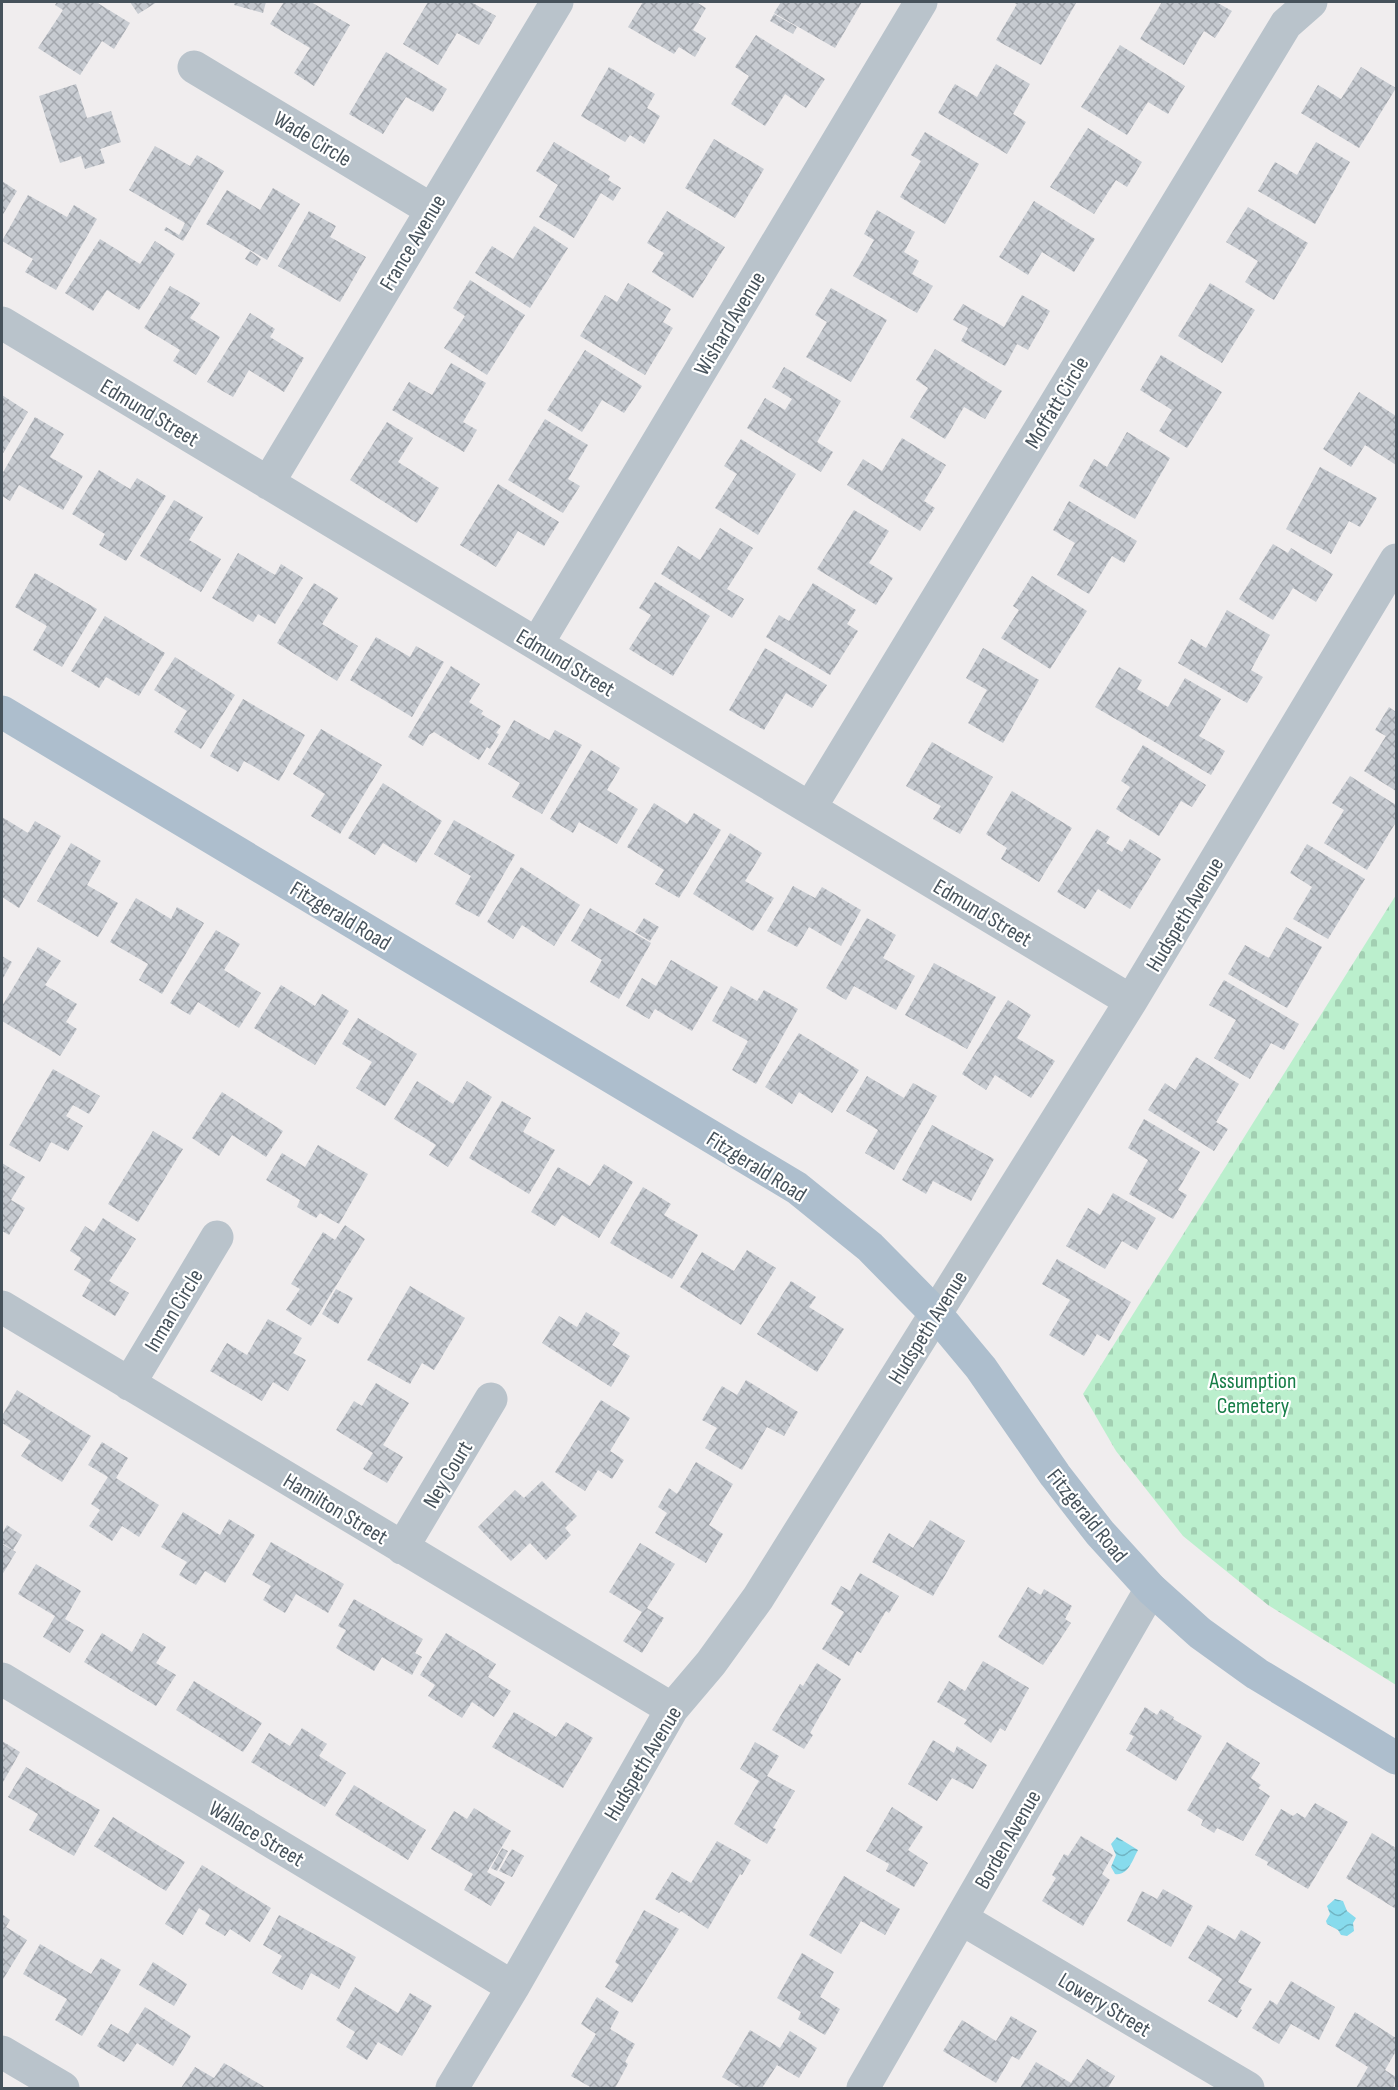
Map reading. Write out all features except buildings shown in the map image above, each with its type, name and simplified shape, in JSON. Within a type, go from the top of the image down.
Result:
[{"type":"main road","name":"Fitzgerald Road","points":[[2,712],[797,1188],[870,1247],[936,1314],[981,1368],[1054,1475],[1100,1533],[1151,1589],[1200,1632],[1257,1674],[1396,1758]]},
{"type":"street","name":"France Avenue","points":[[268,483],[557,2]]},
{"type":"street","name":"Wishard Avenue","points":[[537,644],[921,2]]},
{"type":"street","name":"Moffatt Circle","points":[[810,808],[1286,24],[1311,2]]},
{"type":"street","name":"Wade Circle","points":[[194,67],[432,210]]},
{"type":"street","name":"Edmund Street","points":[[2,323],[1131,1002]]},
{"type":"street","name":"Hudspeth Avenue","points":[[452,2088],[513,1987],[672,1709],[711,1663],[758,1598],[1131,1002],[1396,560]]},
{"type":"street","name":"Inman Circle","points":[[129,1384],[217,1237]]},
{"type":"street","name":"Hamilton Street","points":[[2,1307],[672,1709]]},
{"type":"street","name":"Ney Court","points":[[402,1548],[491,1399]]},
{"type":"street","name":"Borden Avenue","points":[[863,2088],[1151,1589]]},
{"type":"street","name":"Wallace Street","points":[[2,1679],[513,1987]]},
{"type":"street","name":"Lowery Street","points":[[962,1918],[1248,2088]]},
{"type":"street","points":[[2,2052],[63,2088]]},
{"type":"green space","name":"Assumption Cemetery","points":[[1396,895],[1396,1685],[1268,1605],[1183,1536],[1116,1451],[1083,1394]]},
{"type":"water","points":[[1117,1837],[1138,1850],[1129,1867],[1123,1873],[1115,1874],[1111,1867],[1116,1855],[1111,1844]]},
{"type":"water","points":[[1335,1899],[1343,1901],[1347,1911],[1356,1918],[1353,1923],[1354,1931],[1347,1936],[1341,1935],[1326,1921],[1330,1914],[1327,1906]]}]
